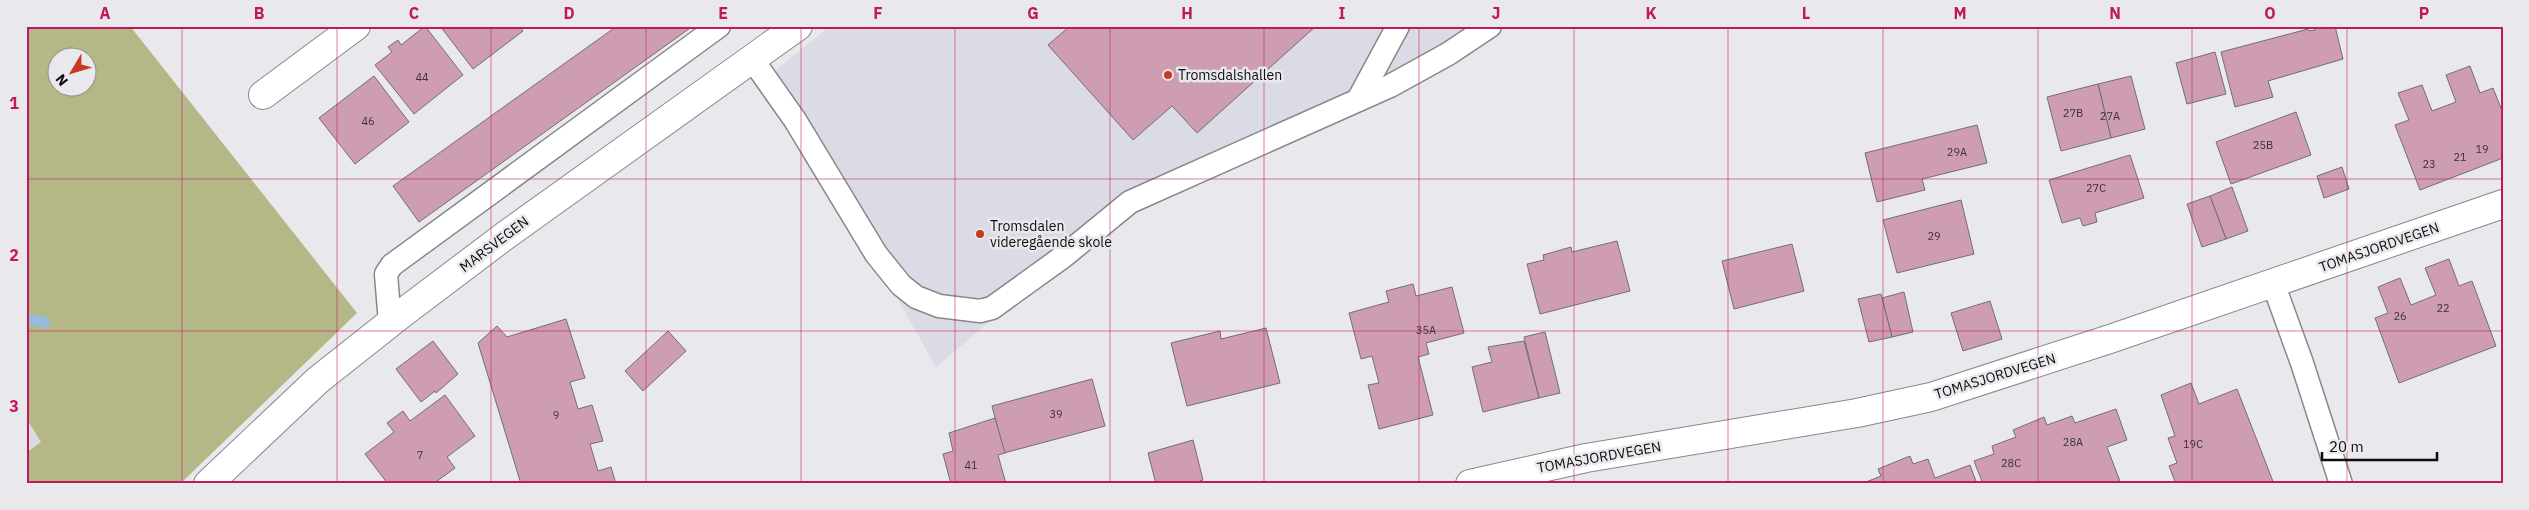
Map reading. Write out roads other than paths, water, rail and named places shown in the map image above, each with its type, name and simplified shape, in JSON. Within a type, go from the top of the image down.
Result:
[{"type":"street","points":[[263,95],[356,26]]},
{"type":"street","name":"MARSVEGEN","points":[[208,484],[318,380],[390,323],[506,235],[798,26]]},
{"type":"street","name":"TOMASJORDVEGEN","points":[[1470,484],[1586,458],[1857,413],[1932,396],[2009,373],[2503,204]]},
{"type":"lane","points":[[390,323],[386,274],[392,264],[718,26]]},
{"type":"lane","points":[[1358,100],[1398,26]]},
{"type":"lane","points":[[752,59],[795,120],[876,254],[891,274],[916,298],[939,306],[969,310],[992,308],[1064,256],[1130,202],[1410,76],[1490,26]]},
{"type":"lane","points":[[2273,284],[2302,363],[2341,484]]},
{"type":"waterway","points":[[26,319],[45,322]]},
{"type":"place","name":"Tromsdalshallen","points":[[1168,75]]},
{"type":"place","name":"Tromsdalen videregående skole","points":[[980,234]]}]
